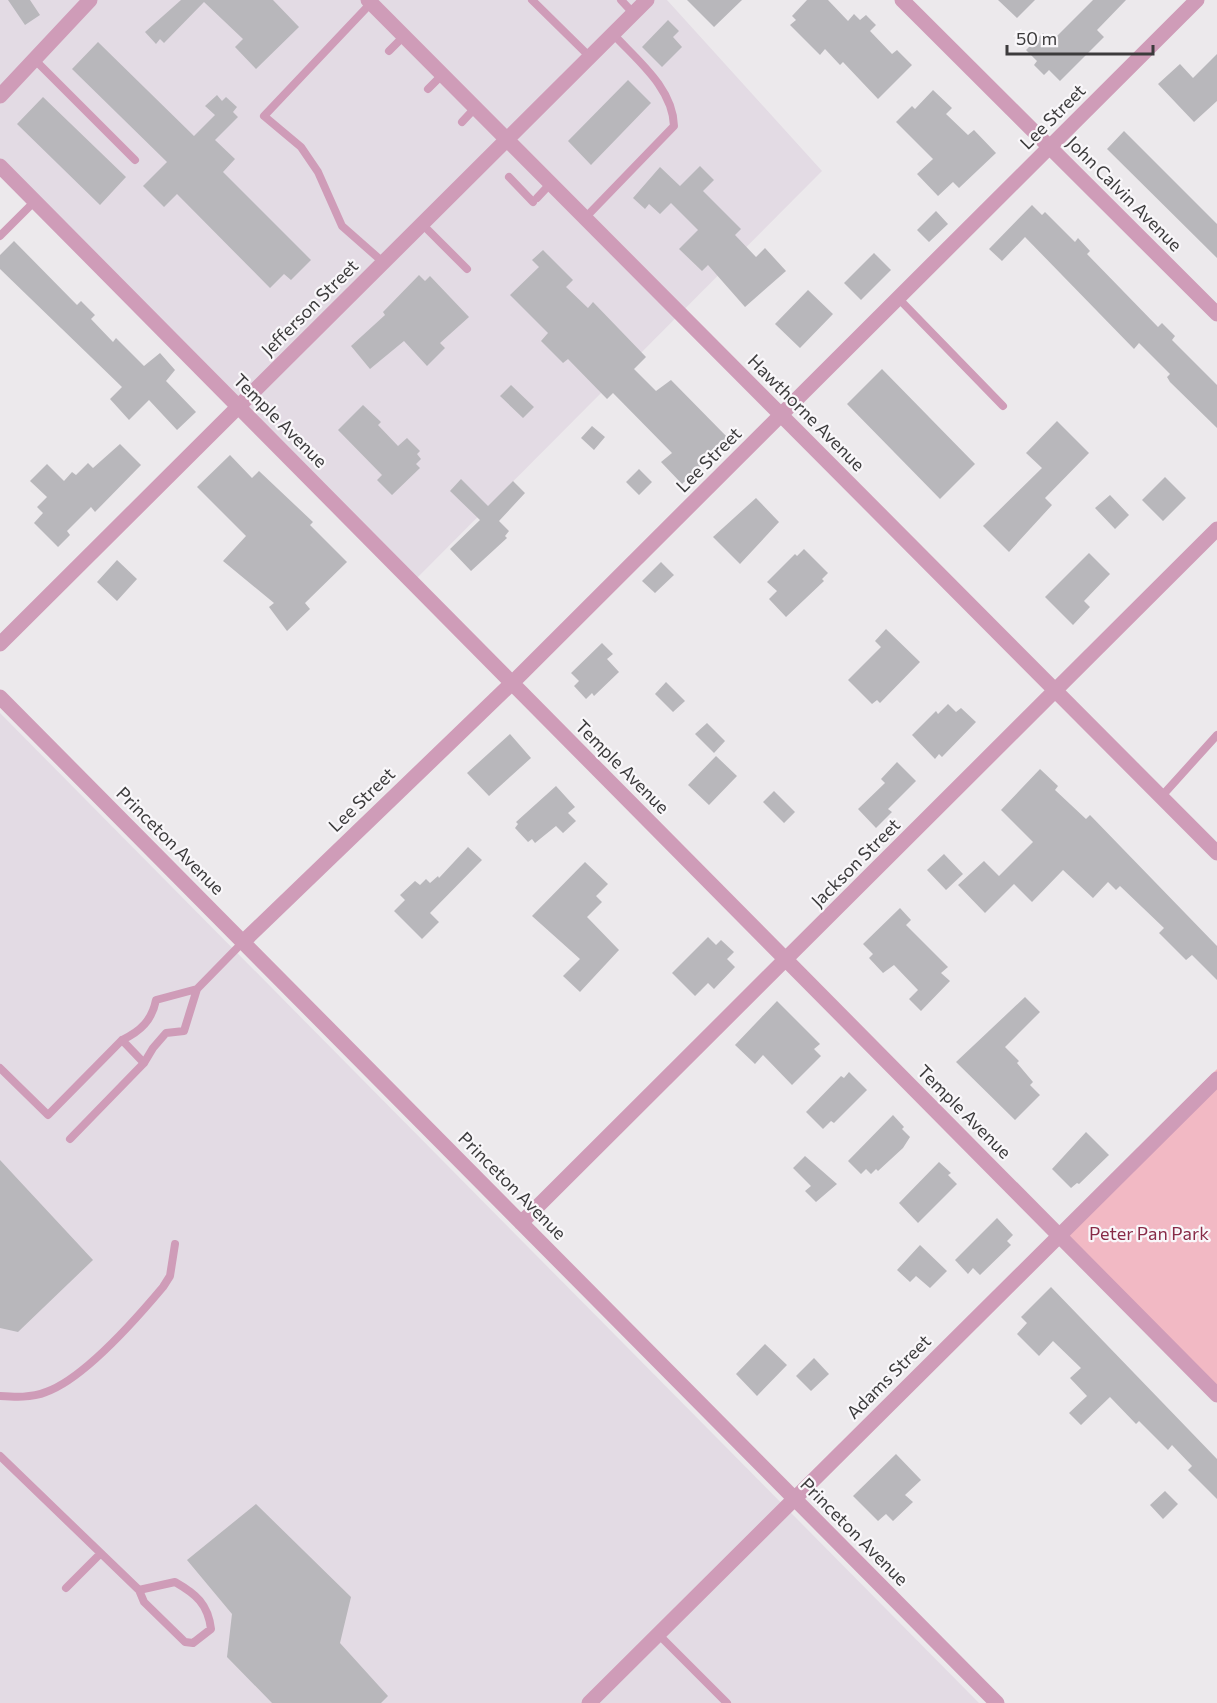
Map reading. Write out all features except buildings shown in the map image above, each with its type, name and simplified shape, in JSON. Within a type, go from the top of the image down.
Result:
[{"type":"street","points":[[0,96],[90,0]]},
{"type":"street","name":"Jefferson Street","points":[[0,644],[647,0]]},
{"type":"street","name":"John Calvin Avenue","points":[[903,0],[1217,314]]},
{"type":"street","name":"Lee Street","points":[[243,942],[512,683],[1197,0]]},
{"type":"street","name":"Hawthorne Avenue","points":[[369,1],[1217,853]]},
{"type":"street","name":"Temple Avenue","points":[[0,166],[1217,1395]]},
{"type":"street","name":"Jackson Street","points":[[521,1223],[1217,529]]},
{"type":"street","name":"Princeton Avenue","points":[[0,697],[997,1703]]},
{"type":"street","name":"Adams Street","points":[[589,1703],[1217,1079]]},
{"type":"lane","points":[[532,0],[590,57]]},
{"type":"lane","points":[[621,0],[633,14]]},
{"type":"lane","points":[[369,1],[264,116],[301,147],[318,172],[342,226],[384,262]]},
{"type":"lane","points":[[585,218],[674,126],[668,100],[656,81],[613,34]]},
{"type":"lane","points":[[389,51],[404,36]]},
{"type":"lane","points":[[34,59],[135,160]]},
{"type":"lane","points":[[428,89],[442,74]]},
{"type":"lane","points":[[462,122],[475,108]]},
{"type":"lane","points":[[508,177],[535,200],[551,183]]},
{"type":"lane","points":[[0,236],[35,201]]},
{"type":"lane","points":[[422,224],[467,269]]},
{"type":"lane","points":[[898,298],[1003,406]]},
{"type":"lane","points":[[1161,797],[1217,735]]},
{"type":"lane","points":[[70,1139],[144,1063],[166,1033],[184,1031],[197,989],[243,942]]},
{"type":"lane","points":[[0,1068],[48,1115],[122,1040],[135,1034],[153,1016],[156,1000],[197,989]]},
{"type":"lane","points":[[122,1040],[144,1063]]},
{"type":"lane","points":[[0,1396],[27,1396],[44,1393],[60,1386],[80,1372],[163,1287],[173,1268],[175,1244]]},
{"type":"lane","points":[[0,1456],[99,1555],[139,1590],[144,1602],[185,1642],[193,1643],[211,1629],[209,1611],[195,1593],[175,1582],[139,1590]]},
{"type":"lane","points":[[66,1588],[99,1555]]},
{"type":"lane","points":[[658,1634],[727,1703]]},
{"type":"shaded area","points":[[0,0],[667,0],[822,171],[411,584],[0,176]]},
{"type":"shaded area","points":[[0,713],[979,1703],[0,1703]]},
{"type":"green space","name":"Peter Pan Park","points":[[1217,1069],[1217,1393],[1051,1236]]}]
